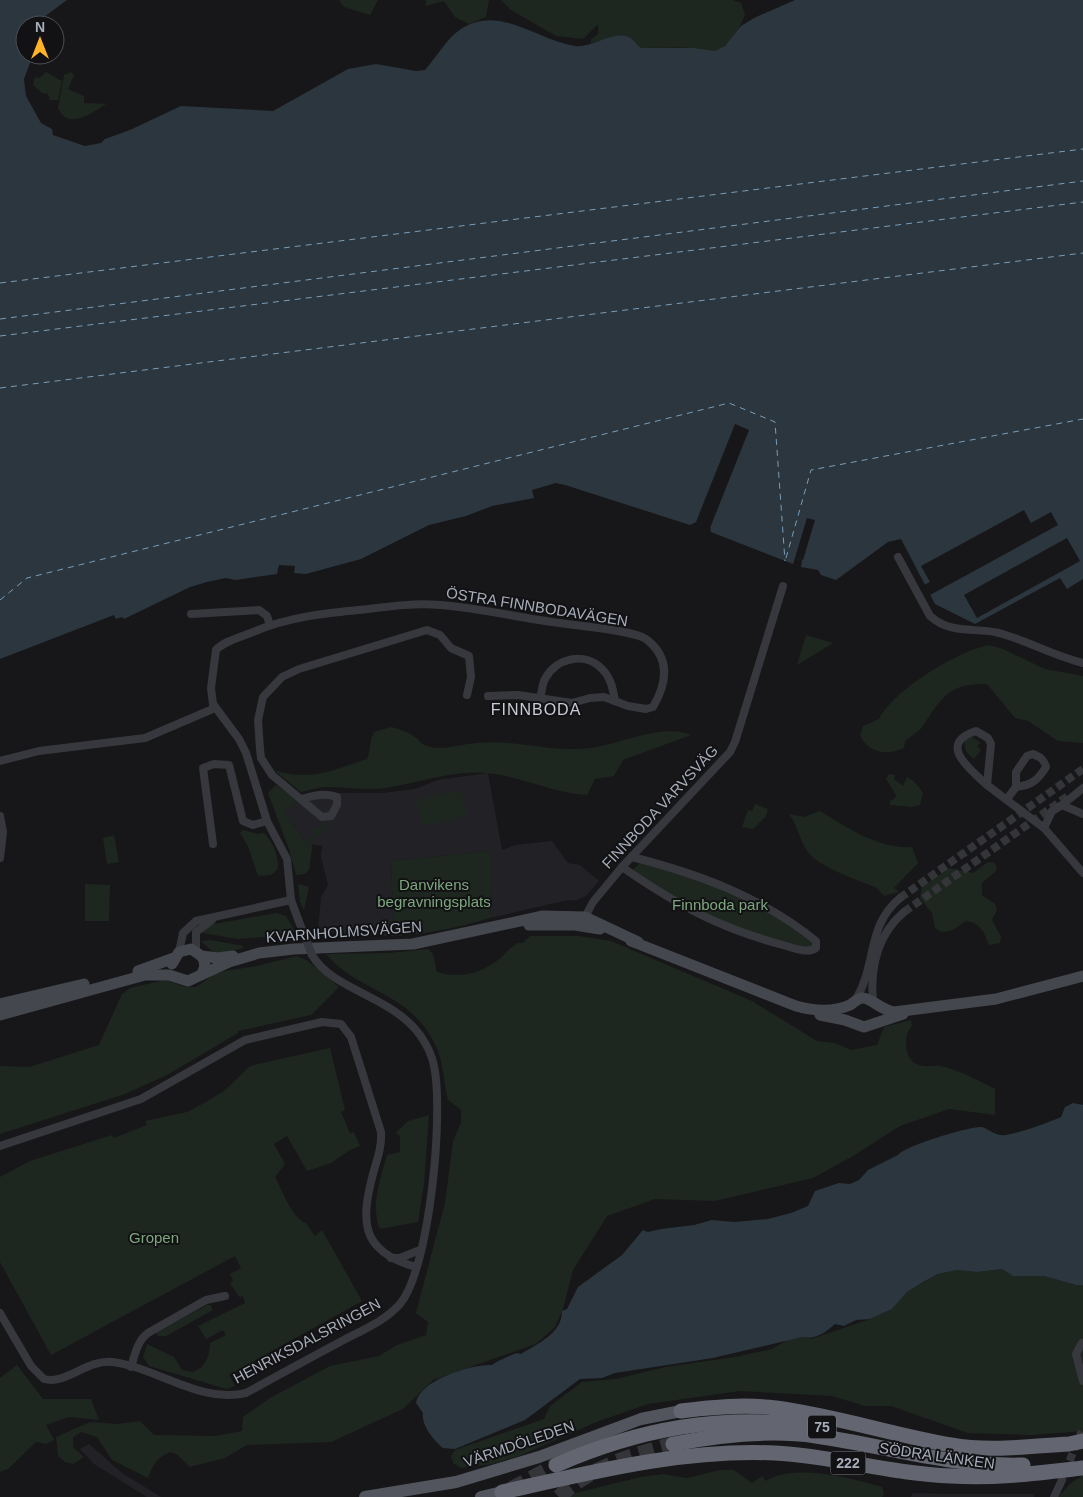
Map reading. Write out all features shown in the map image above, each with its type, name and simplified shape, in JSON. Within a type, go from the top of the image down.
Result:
[{"type":"highway","points":[[682,1410],[717,1406],[775,1408],[815,1414],[952,1445],[1008,1447],[1083,1441]]},
{"type":"highway","name":"SÖDRA LÄNKEN","points":[[556,1465],[616,1440],[692,1426],[734,1422],[772,1421],[952,1445]]},
{"type":"highway","name":"SÖDRA LÄNKEN","points":[[673,1444],[730,1436],[789,1434],[815,1436],[970,1463],[1034,1464],[1083,1458]]},
{"type":"highway","name":"222","points":[[502,1492],[613,1467],[727,1452],[776,1453],[950,1476],[1030,1474],[1083,1468]]},
{"type":"main road","name":"VÄRMDÖLEDEN","points":[[365,1497],[456,1482],[539,1457],[641,1419],[682,1410]]},
{"type":"main road","name":"222","points":[[481,1497],[502,1492]]},
{"type":"street","points":[[898,557],[934,620],[953,629],[998,633],[1083,663]]},
{"type":"street","name":"FINNBODA VARVSVÄG","points":[[583,921],[593,902],[622,867],[730,752],[735,742],[783,586]]},
{"type":"street","name":"ÖSTRA FINNBODAVÄGEN","points":[[215,708],[211,688],[216,650],[222,645],[270,625],[308,615],[401,605],[432,605],[602,629],[645,639],[664,666],[666,677],[663,689],[654,706],[646,709],[596,697],[572,703],[518,694],[488,696]]},
{"type":"street","points":[[191,614],[259,610],[267,616],[270,625]]},
{"type":"street","points":[[301,799],[317,795],[333,795],[337,797],[337,805],[331,816],[322,817],[272,775],[261,758],[258,729],[261,703],[267,691],[274,684],[298,669],[426,630],[440,635],[451,648],[469,656],[472,677],[467,694]]},
{"type":"street","points":[[540,698],[544,680],[548,674],[563,662],[572,658],[594,662],[600,667],[613,687],[615,701]]},
{"type":"street","points":[[0,761],[39,751],[114,743],[153,735],[215,708],[239,739],[249,763],[267,821],[287,859],[291,900],[202,919],[190,925],[183,932],[176,955],[173,968],[177,977]]},
{"type":"street","points":[[986,785],[991,744],[988,738],[976,731],[961,740],[957,747],[958,755],[962,762],[986,785],[1044,828],[1083,873]]},
{"type":"street","points":[[1007,799],[1016,787],[1016,772],[1027,756],[1033,754],[1039,756],[1044,761],[1046,767],[1041,775],[1035,782],[1016,787]]},
{"type":"street","points":[[249,763],[261,758]]},
{"type":"street","points":[[214,844],[202,768],[214,764],[229,765],[243,821],[253,826],[267,821]]},
{"type":"street","points":[[1044,828],[1052,812],[1083,788]]},
{"type":"street","points":[[1062,805],[1083,814]]},
{"type":"street","points":[[0,816],[3,832],[0,858]]},
{"type":"street","points":[[622,867],[686,908],[732,930],[810,951],[816,948],[816,941],[809,935],[784,917],[744,895],[691,872],[632,856]]},
{"type":"street","points":[[854,1023],[849,1014],[865,980],[882,918],[889,907],[900,898]]},
{"type":"street","name":"HENRIKSDALSRINGEN","points":[[0,1312],[30,1366],[44,1380],[55,1380],[96,1362],[116,1362],[219,1395],[235,1396],[246,1393],[387,1316],[405,1296],[416,1267],[433,1188],[436,1147],[436,1085],[431,1054],[420,1034],[403,1015],[328,973],[312,956],[291,900]]},
{"type":"street","points":[[869,1025],[876,1018],[873,970],[878,951],[890,926],[904,912]]},
{"type":"street","name":"KVARNHOLMSVÄGEN","points":[[0,1004],[144,969],[185,949],[218,958],[294,949],[413,944],[543,916],[583,921],[810,1012],[864,1026],[921,1008]]},
{"type":"street","points":[[202,974],[205,966],[199,954],[196,932],[203,924],[218,917]]},
{"type":"street","name":"KVARNHOLMSVÄGEN","points":[[0,1015],[128,979],[153,974],[177,977],[188,981],[194,980],[202,974],[249,955]]},
{"type":"street","name":"KVARNHOLMSVÄGEN","points":[[804,1008],[825,1011],[867,998],[874,1004],[894,1012],[996,999],[1083,976]]},
{"type":"street","points":[[0,1146],[141,1099],[245,1040],[314,1023],[335,1022],[344,1027],[351,1037],[381,1132],[381,1146],[365,1212],[367,1226],[373,1240],[389,1258],[416,1267]]},
{"type":"street","points":[[389,1258],[400,1258],[420,1250]]},
{"type":"street","points":[[131,1367],[143,1336],[206,1300],[225,1296]]},
{"type":"street","points":[[1082,1343],[1076,1354],[1083,1381]]},
{"type":"street","points":[[1054,1497],[1062,1480]]},
{"type":"shaded area","points":[[0,0],[67,0],[47,15],[15,15],[15,65],[29,65],[24,79],[26,96],[41,123],[52,129],[53,135],[85,146],[101,143],[105,139],[130,130],[181,106],[273,111],[348,69],[376,64],[416,71],[425,70],[453,35],[472,23],[486,20],[516,25],[575,46],[620,35],[627,36],[641,48],[694,48],[715,51],[725,46],[741,26],[754,18],[795,0],[1083,0],[1083,579],[1067,589],[1060,578],[975,624],[935,604],[901,539],[888,542],[836,580],[821,575],[818,570],[801,567],[802,560],[795,558],[793,564],[711,532],[710,527],[696,522],[690,525],[556,483],[532,490],[534,498],[492,506],[466,516],[429,525],[361,559],[306,574],[294,573],[295,566],[279,565],[277,574],[236,580],[226,578],[207,582],[190,587],[124,619],[122,617],[116,619],[114,615],[0,659]]},
{"type":"shaded area","points":[[488,773],[502,850],[515,845],[552,841],[568,863],[580,865],[599,881],[586,896],[577,900],[564,901],[490,918],[492,851],[391,861],[394,936],[318,931],[321,897],[328,885],[321,857],[322,846],[307,843],[285,814],[300,798],[312,793],[383,793],[415,789],[438,780]]},
{"type":"shaded area","points":[[1073,1103],[1083,1105],[1083,1285],[1076,1285],[1044,1276],[1013,1276],[1002,1269],[977,1272],[957,1270],[938,1274],[907,1292],[892,1309],[870,1319],[856,1320],[844,1326],[835,1324],[816,1337],[802,1337],[713,1358],[615,1373],[602,1378],[580,1379],[525,1420],[455,1449],[443,1448],[426,1428],[423,1413],[416,1403],[419,1395],[426,1387],[448,1375],[472,1367],[492,1365],[514,1354],[521,1354],[548,1337],[558,1326],[562,1311],[567,1309],[578,1287],[622,1255],[643,1230],[648,1232],[694,1225],[712,1220],[734,1222],[768,1219],[791,1213],[808,1206],[815,1191],[839,1183],[850,1184],[859,1180],[868,1170],[924,1142],[963,1130],[981,1127],[1002,1135],[1019,1132],[1061,1117],[1065,1107]]},
{"type":"shaded area","points":[[89,1444],[122,1473],[161,1497],[147,1497],[94,1464],[80,1449]]},
{"type":"shaded area","points":[[912,1493],[1034,1494],[1034,1497],[911,1497]]},
{"type":"green space","points":[[339,0],[378,0],[370,15],[344,7]]},
{"type":"green space","points":[[426,0],[489,0],[486,17],[469,24],[455,17],[444,1],[426,6]]},
{"type":"green space","points":[[501,0],[732,0],[741,3],[745,14],[741,25],[730,42],[715,51],[695,48],[641,48],[629,41],[617,38],[591,43],[591,39],[598,34],[598,24],[583,39],[556,36],[511,10]]},
{"type":"green space","points":[[46,72],[62,81],[58,100],[50,100],[48,94],[42,93],[33,85],[35,77],[39,78]]},
{"type":"green space","points":[[71,72],[74,75],[68,89],[84,96],[84,103],[106,104],[80,118],[68,118],[62,115],[58,108],[64,75]]},
{"type":"green space","points":[[806,635],[833,643],[797,665]]},
{"type":"green space","points":[[989,645],[1003,649],[1045,669],[1083,676],[1083,743],[1058,741],[1028,721],[1015,718],[987,684],[964,686],[948,694],[921,728],[905,742],[904,748],[891,752],[879,751],[868,746],[863,741],[860,735],[863,726],[879,719],[887,707],[912,684],[960,655]]},
{"type":"green space","points":[[391,727],[410,734],[424,745],[436,748],[491,742],[577,749],[603,746],[667,731],[691,735],[623,760],[614,776],[595,779],[587,795],[574,794],[512,777],[486,773],[461,773],[385,788],[324,787],[301,792],[274,770],[299,775],[310,775],[367,759],[374,732]]},
{"type":"green space","points":[[972,737],[981,743],[977,746],[981,750],[974,759],[965,749],[965,740]]},
{"type":"green space","points":[[889,774],[895,775],[894,779],[903,786],[907,777],[914,781],[923,793],[920,805],[912,807],[890,805],[890,801],[896,795],[886,779]]},
{"type":"green space","points":[[276,785],[298,800],[285,814],[307,843],[316,828],[327,823],[328,827],[313,840],[309,870],[305,874],[296,875],[289,849],[268,793]]},
{"type":"green space","points":[[461,790],[467,816],[422,826],[416,800]]},
{"type":"green space","points":[[755,804],[768,809],[766,816],[753,829],[742,827],[748,810],[752,811]]},
{"type":"green space","points":[[820,811],[852,830],[876,841],[900,847],[912,847],[918,863],[894,888],[899,892],[884,896],[877,888],[840,873],[813,858],[805,848],[795,823],[789,814],[804,817]]},
{"type":"green space","points":[[243,830],[258,834],[264,833],[270,841],[275,850],[278,869],[271,875],[258,876],[248,846],[240,833]]},
{"type":"green space","points":[[114,835],[119,862],[107,864],[103,838]]},
{"type":"green space","name":"Danvikens begravningsplats","points":[[492,851],[490,918],[442,930],[394,936],[391,861]]},
{"type":"green space","name":"Finnboda park","points":[[641,862],[687,876],[753,904],[794,929],[813,944],[812,949],[751,934],[681,904],[633,870]]},
{"type":"green space","points":[[988,862],[995,863],[997,870],[982,883],[982,895],[995,904],[997,910],[992,920],[1001,937],[1000,943],[989,945],[979,926],[971,922],[966,921],[947,932],[939,931],[935,928],[932,913],[920,898],[922,887],[949,868],[973,873]]},
{"type":"green space","points":[[85,884],[110,885],[109,921],[85,921]]},
{"type":"green space","points":[[298,884],[309,887],[304,910],[300,902]]},
{"type":"green space","points":[[276,913],[286,916],[297,934],[238,939],[202,933],[206,928],[214,924]]},
{"type":"green space","points":[[530,936],[579,936],[611,941],[752,1001],[817,1041],[835,1043],[851,1050],[877,1045],[884,1027],[911,1020],[912,1026],[907,1034],[906,1046],[912,1061],[922,1066],[940,1066],[954,1070],[995,1089],[995,1115],[949,1109],[900,1126],[853,1156],[813,1178],[715,1201],[655,1199],[607,1216],[573,1270],[563,1309],[555,1327],[536,1344],[433,1380],[403,1409],[331,1442],[247,1445],[225,1458],[190,1467],[178,1455],[170,1452],[156,1462],[148,1478],[112,1460],[97,1437],[81,1432],[73,1437],[73,1447],[84,1457],[73,1464],[65,1462],[58,1456],[56,1437],[90,1422],[117,1424],[140,1421],[154,1435],[216,1436],[242,1431],[243,1417],[270,1398],[330,1366],[379,1356],[397,1345],[426,1335],[428,1322],[416,1313],[445,1203],[453,1141],[461,1123],[461,1110],[448,1100],[438,1051],[424,1026],[397,1002],[353,977],[326,954],[389,953],[428,949],[433,954],[437,972],[459,975],[473,973],[487,967],[518,943],[523,943]]},
{"type":"green space","points":[[211,940],[243,946],[243,948],[217,955],[201,941]]},
{"type":"green space","points":[[297,956],[308,961],[339,987],[311,1015],[238,1031],[238,1033],[167,1075],[125,1094],[0,1134],[0,1066],[29,1067],[99,1045],[122,994],[130,988],[165,980],[186,987],[196,987],[213,975],[224,971],[257,966]]},
{"type":"green space","name":"Gropen","points":[[330,1048],[345,1110],[341,1112],[350,1133],[354,1132],[360,1146],[350,1150],[331,1163],[307,1171],[287,1136],[274,1144],[285,1164],[275,1177],[296,1216],[306,1223],[315,1236],[322,1230],[362,1301],[229,1375],[235,1386],[227,1389],[149,1366],[143,1357],[147,1344],[174,1357],[182,1370],[193,1372],[204,1364],[208,1357],[210,1343],[226,1335],[223,1330],[206,1339],[198,1326],[245,1303],[243,1296],[239,1297],[230,1283],[233,1281],[230,1274],[241,1268],[235,1256],[51,1355],[0,1262],[0,1177],[30,1161],[112,1135],[114,1138],[147,1125],[145,1121],[187,1112],[224,1091],[250,1066]]},
{"type":"green space","points":[[429,1115],[424,1184],[418,1222],[380,1229],[377,1220],[376,1201],[387,1155],[400,1152],[400,1136],[396,1133],[408,1121]]},
{"type":"green space","points":[[1002,1269],[1013,1276],[1044,1276],[1076,1285],[1083,1285],[1083,1431],[1032,1435],[968,1433],[891,1406],[865,1406],[832,1396],[740,1391],[648,1404],[599,1421],[519,1456],[492,1464],[461,1468],[453,1463],[451,1456],[455,1450],[544,1419],[550,1406],[582,1382],[615,1379],[666,1367],[735,1357],[772,1349],[789,1339],[802,1337],[811,1339],[870,1319],[892,1309],[907,1292],[938,1274],[957,1270],[977,1272]]},
{"type":"green space","points":[[210,1305],[213,1310],[166,1336],[158,1336],[156,1333]]},
{"type":"green space","points":[[17,1365],[43,1399],[91,1399],[99,1420],[69,1417],[46,1425],[54,1440],[46,1444],[36,1442],[8,1469],[0,1472],[0,1378]]},
{"type":"green space","points":[[720,1470],[734,1470],[752,1483],[762,1476],[766,1481],[792,1473],[839,1476],[882,1487],[884,1494],[882,1497],[559,1497],[641,1477],[663,1474],[687,1478]]},
{"type":"green space","points":[[1083,1475],[1083,1497],[1058,1497],[1070,1484]]},
{"type":"pier","points":[[735,424],[749,430],[710,528],[696,522]]},
{"type":"pier","points":[[1024,510],[1031,523],[1051,512],[1058,525],[930,595],[924,585],[930,582],[921,566]]},
{"type":"pier","points":[[807,518],[815,520],[803,560],[795,558]]},
{"type":"pier","points":[[1067,538],[1080,561],[977,618],[964,595]]},
{"type":"ferry route","points":[[0,283],[1083,149]]},
{"type":"ferry route","points":[[0,319],[1083,181]]},
{"type":"ferry route","points":[[0,336],[1083,202]]},
{"type":"ferry route","points":[[0,388],[1083,253]]},
{"type":"ferry route","points":[[0,600],[27,578],[729,403],[775,422],[785,561]]},
{"type":"ferry route","points":[[786,558],[811,470],[1083,419]]},
{"type":"tunnel","points":[[900,898],[1083,769]]},
{"type":"tunnel","points":[[904,912],[1068,796]]},
{"type":"tunnel","points":[[1065,1472],[1083,1428]]},
{"type":"tunnel","points":[[559,1497],[584,1478],[612,1463],[673,1444]]},
{"type":"tunnel","points":[[511,1489],[556,1465]]},
{"type":"district","name":"FINNBODA","points":[[536,709]]}]
